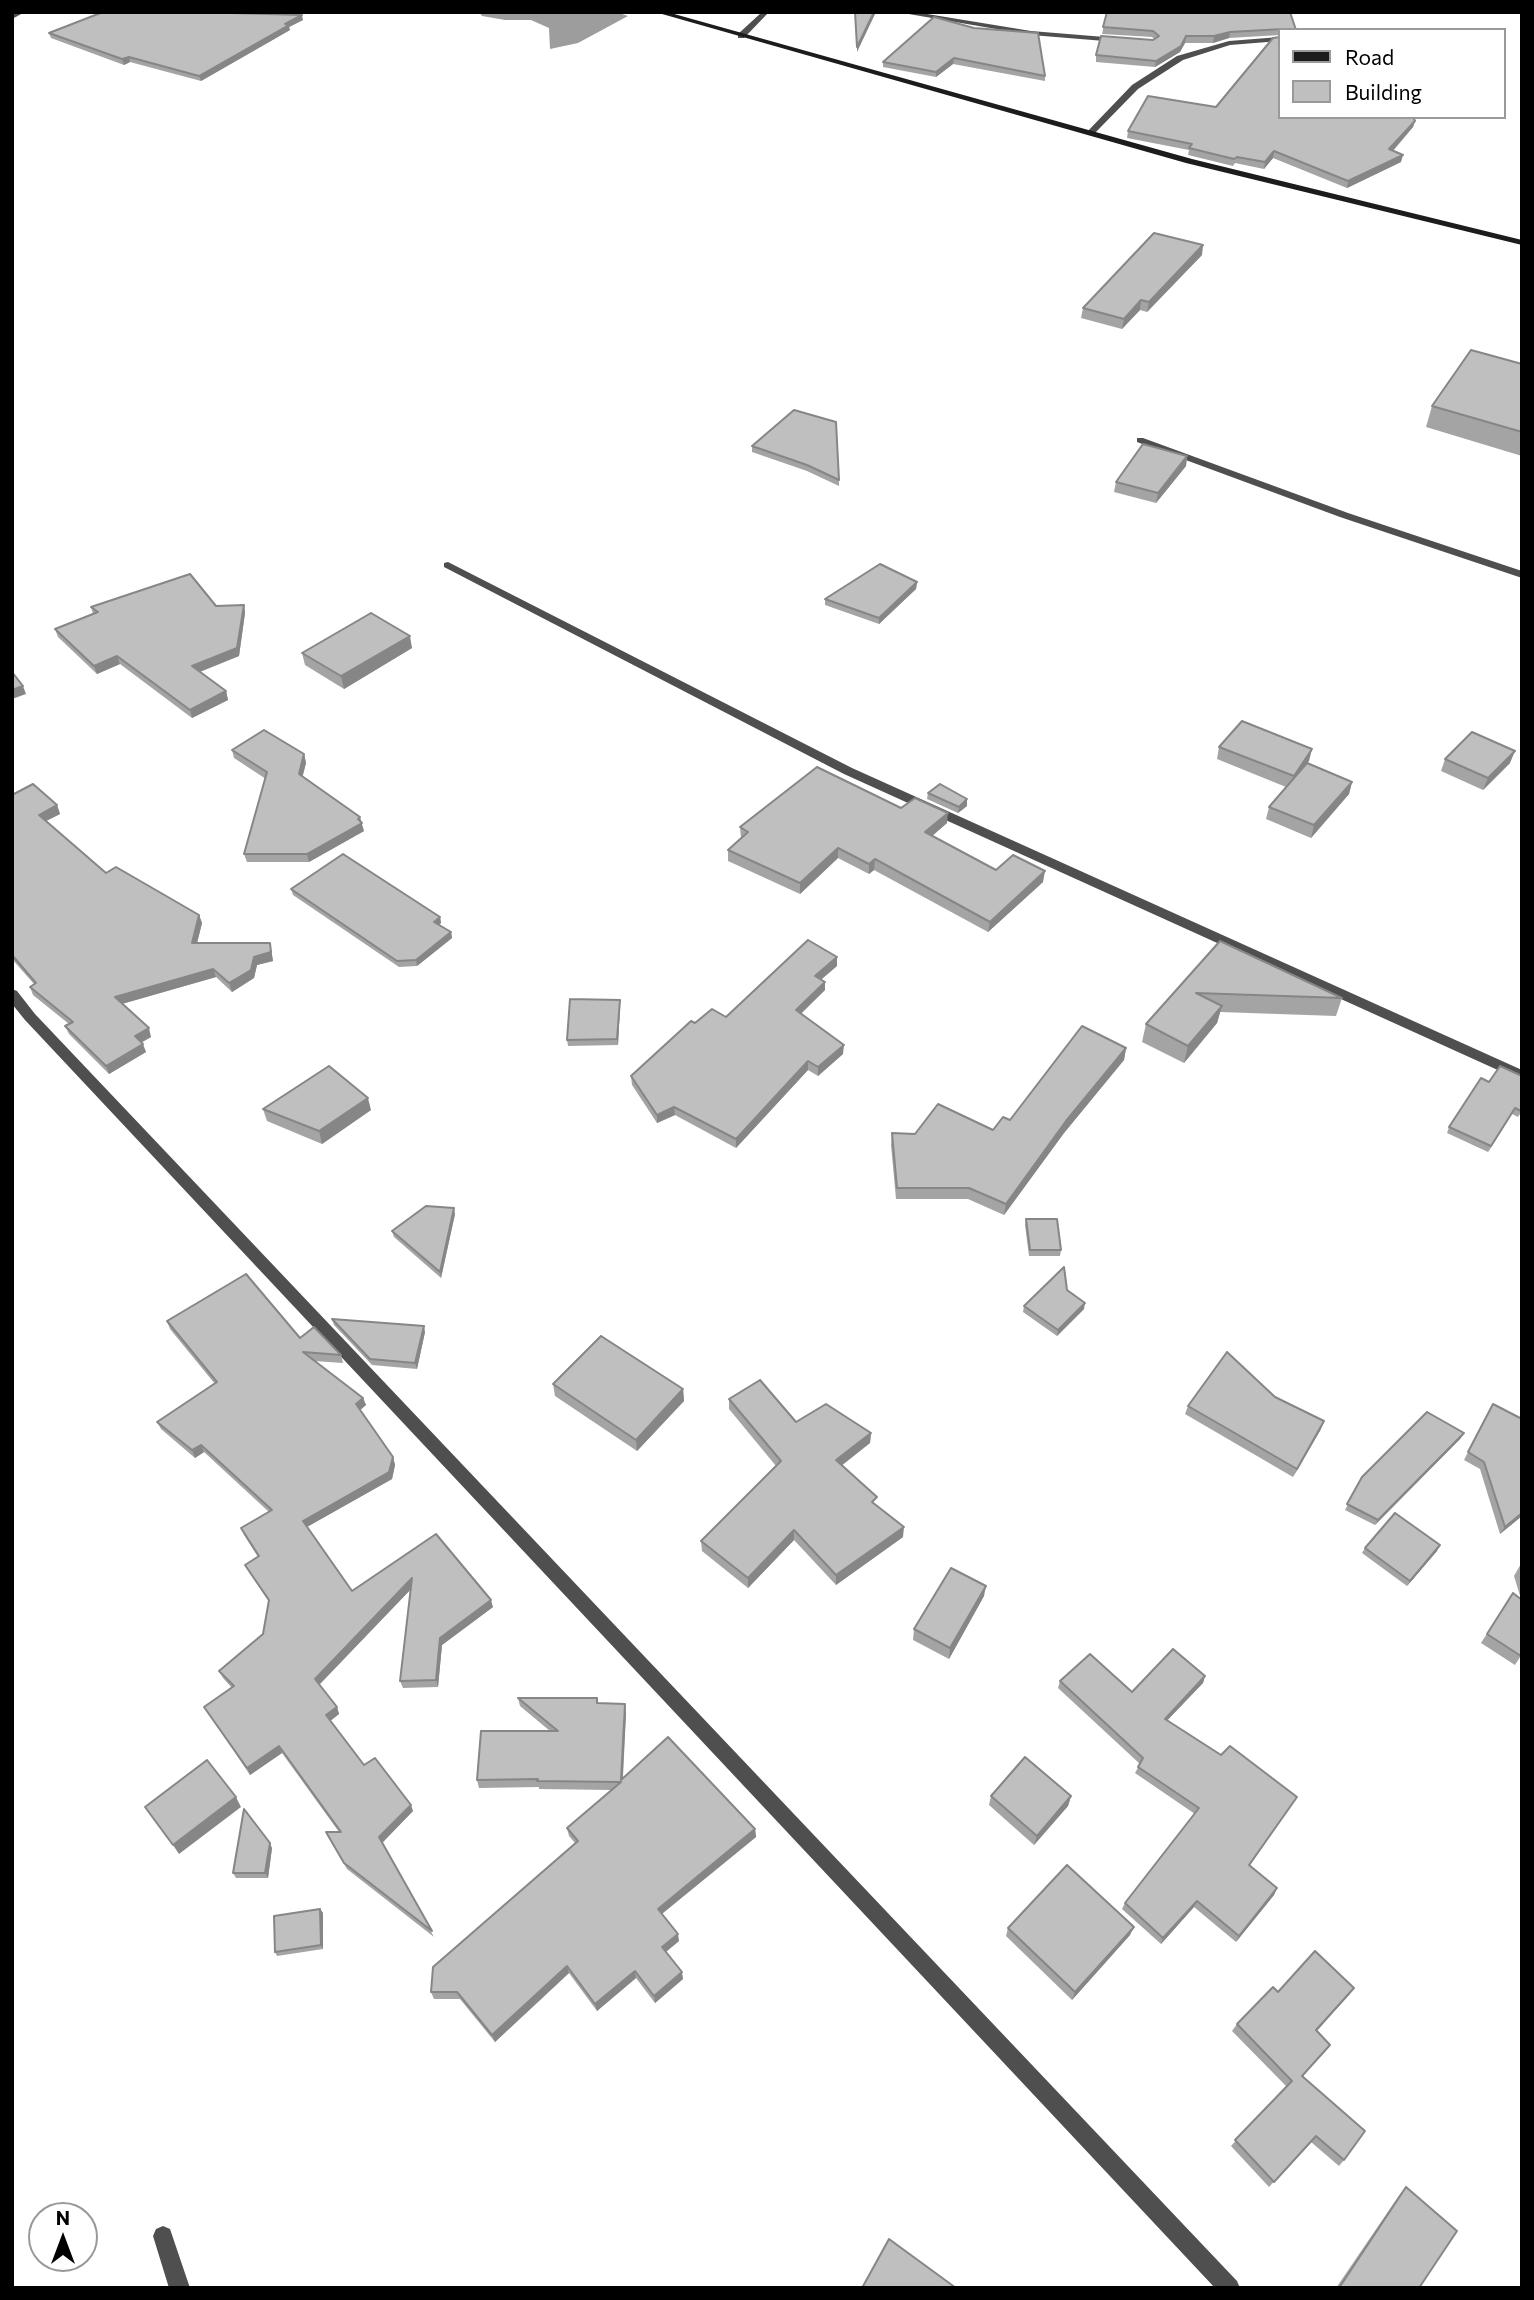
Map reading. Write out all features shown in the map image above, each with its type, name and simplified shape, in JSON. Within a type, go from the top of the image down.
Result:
[{"type":"street","points":[[12,17],[22,12]]},
{"type":"street","points":[[658,12],[1189,161],[1522,243]]},
{"type":"street","points":[[741,36],[766,12]]},
{"type":"street","points":[[900,12],[1031,33],[1126,40]]},
{"type":"street","points":[[1090,133],[1135,87],[1180,58],[1229,43],[1278,39]]},
{"type":"street","points":[[1140,440],[1344,515],[1522,575]]},
{"type":"street","points":[[448,565],[848,771],[1522,1076]]},
{"type":"street","points":[[12,994],[49,1037],[1230,2288]]},
{"type":"street","points":[[163,2236],[180,2288]]},
{"type":"shaded area","points":[[479,12],[616,12],[628,16],[578,43],[550,49],[549,28],[531,20],[505,20],[482,16]]},
{"type":"building","points":[[103,12],[302,15],[199,76],[129,57],[122,59],[49,33]]},
{"type":"building","points":[[855,12],[874,12],[857,47]]},
{"type":"building","points":[[1107,12],[1290,12],[1295,28],[1186,36],[1181,46],[1156,61],[1096,55],[1101,36],[1153,40],[1159,36],[1153,31],[1103,27]]},
{"type":"building","points":[[934,17],[974,28],[1038,33],[1045,76],[954,58],[936,72],[883,62]]},
{"type":"building","points":[[1278,37],[1278,119],[1414,119],[1389,149],[1403,155],[1348,181],[1274,151],[1265,162],[1237,157],[1234,159],[1189,148],[1192,144],[1128,131],[1148,96],[1216,107],[1273,38]]},
{"type":"building","points":[[1154,233],[1203,245],[1149,302],[1141,300],[1124,319],[1083,308]]},
{"type":"building","points":[[1471,350],[1522,364],[1522,432],[1432,406]]},
{"type":"building","points":[[794,410],[836,422],[839,480],[807,465],[752,446]]},
{"type":"building","points":[[1143,444],[1187,456],[1158,493],[1116,482]]},
{"type":"building","points":[[880,564],[917,582],[879,618],[825,599]]},
{"type":"building","points":[[190,574],[216,606],[244,605],[237,648],[192,666],[226,691],[190,710],[117,656],[94,666],[55,629],[98,612],[91,607]]},
{"type":"building","points":[[371,613],[410,636],[341,676],[302,653]]},
{"type":"building","points":[[12,672],[23,686],[12,690]]},
{"type":"building","points":[[1242,721],[1312,749],[1294,776],[1219,747]]},
{"type":"building","points":[[264,730],[304,754],[299,774],[360,817],[358,819],[362,823],[307,854],[244,854],[267,772],[232,750]]},
{"type":"building","points":[[1472,732],[1515,751],[1488,778],[1445,759]]},
{"type":"building","points":[[1307,763],[1352,782],[1314,825],[1269,807]]},
{"type":"building","points":[[817,767],[901,808],[915,798],[948,813],[925,832],[996,870],[1013,855],[1045,871],[990,922],[875,859],[869,864],[838,848],[800,883],[728,850],[748,832],[740,827]]},
{"type":"building","points":[[33,784],[57,805],[39,815],[106,873],[116,867],[199,915],[192,943],[270,943],[271,952],[254,957],[251,970],[229,983],[213,969],[115,997],[149,1028],[135,1036],[143,1044],[106,1066],[65,1026],[73,1022],[30,987],[36,983],[12,955],[12,795]]},
{"type":"building","points":[[940,784],[967,799],[959,807],[928,793]]},
{"type":"building","points":[[343,854],[440,917],[434,922],[451,932],[416,960],[397,961],[291,889]]},
{"type":"building","points":[[808,940],[837,957],[815,976],[825,982],[796,1010],[844,1045],[818,1067],[808,1061],[736,1139],[674,1107],[657,1115],[631,1076],[691,1021],[695,1023],[712,1009],[726,1017]]},
{"type":"building","points":[[1220,941],[1342,998],[1196,993],[1222,1006],[1188,1046],[1146,1024]]},
{"type":"building","points":[[570,999],[620,1000],[617,1039],[567,1040]]},
{"type":"building","points":[[1082,1026],[1126,1048],[1066,1121],[1006,1204],[969,1188],[897,1188],[892,1133],[915,1134],[938,1104],[993,1130],[1003,1117],[1010,1120]]},
{"type":"building","points":[[329,1066],[368,1098],[319,1131],[263,1109]]},
{"type":"building","points":[[1500,1066],[1522,1076],[1522,1110],[1515,1108],[1491,1146],[1449,1127],[1481,1078],[1489,1082]]},
{"type":"building","points":[[426,1206],[454,1208],[440,1272],[392,1231]]},
{"type":"building","points":[[1026,1219],[1057,1219],[1061,1250],[1030,1250]]},
{"type":"building","points":[[1064,1267],[1067,1290],[1085,1303],[1058,1330],[1024,1306]]},
{"type":"building","points":[[246,1274],[300,1338],[314,1327],[341,1355],[303,1352],[363,1398],[356,1404],[393,1457],[389,1472],[303,1521],[352,1591],[436,1534],[491,1600],[440,1638],[436,1680],[400,1681],[412,1578],[315,1679],[337,1707],[326,1715],[364,1765],[375,1758],[411,1805],[379,1837],[432,1931],[344,1863],[326,1832],[341,1832],[279,1746],[247,1768],[204,1707],[234,1686],[219,1671],[263,1634],[269,1600],[245,1565],[259,1556],[241,1528],[272,1510],[201,1445],[192,1450],[157,1422],[217,1382],[167,1321]]},
{"type":"building","points":[[332,1319],[424,1326],[415,1363],[370,1359]]},
{"type":"building","points":[[601,1336],[683,1389],[636,1440],[553,1384]]},
{"type":"building","points":[[1227,1352],[1275,1397],[1324,1421],[1297,1469],[1188,1406]]},
{"type":"building","points":[[760,1380],[796,1422],[826,1404],[871,1433],[836,1460],[877,1497],[872,1502],[904,1527],[836,1575],[794,1530],[748,1578],[701,1541],[781,1461],[729,1399]]},
{"type":"building","points":[[1493,1404],[1522,1419],[1522,1513],[1505,1527],[1484,1462],[1468,1452]]},
{"type":"building","points":[[1427,1412],[1464,1433],[1378,1520],[1347,1504],[1362,1477]]},
{"type":"building","points":[[1395,1513],[1440,1545],[1410,1581],[1365,1548]]},
{"type":"building","points":[[951,1568],[986,1586],[950,1648],[914,1629]]},
{"type":"building","points":[[1513,1593],[1522,1600],[1521,1656],[1487,1634]]},
{"type":"building","points":[[1173,1649],[1205,1676],[1165,1719],[1221,1755],[1230,1746],[1297,1797],[1249,1865],[1277,1888],[1239,1936],[1197,1901],[1163,1938],[1125,1903],[1199,1808],[1138,1767],[1143,1758],[1060,1681],[1090,1654],[1132,1692]]},
{"type":"building","points":[[518,1698],[597,1698],[597,1703],[625,1704],[621,1780],[668,1737],[755,1829],[658,1909],[678,1934],[662,1947],[682,1972],[654,1996],[635,1971],[595,2004],[567,1966],[492,2035],[457,1992],[431,1992],[433,1967],[578,1841],[567,1828],[621,1782],[477,1780],[481,1731],[558,1731]]},
{"type":"building","points":[[1025,1757],[1071,1796],[1037,1836],[991,1796]]},
{"type":"building","points":[[207,1760],[236,1797],[173,1845],[145,1807]]},
{"type":"building","points":[[244,1809],[270,1843],[265,1873],[233,1873]]},
{"type":"building","points":[[1067,1865],[1134,1927],[1075,1992],[1008,1928]]},
{"type":"building","points":[[320,1909],[321,1945],[275,1952],[274,1916]]},
{"type":"building","points":[[1315,1951],[1354,1988],[1316,2030],[1330,2045],[1302,2076],[1365,2131],[1344,2160],[1316,2136],[1274,2182],[1235,2140],[1292,2081],[1237,2024],[1273,1987],[1278,1992]]},
{"type":"building","points":[[1406,2187],[1457,2231],[1419,2288],[1339,2288]]},
{"type":"building","points":[[889,2239],[956,2288],[862,2288]]}]
